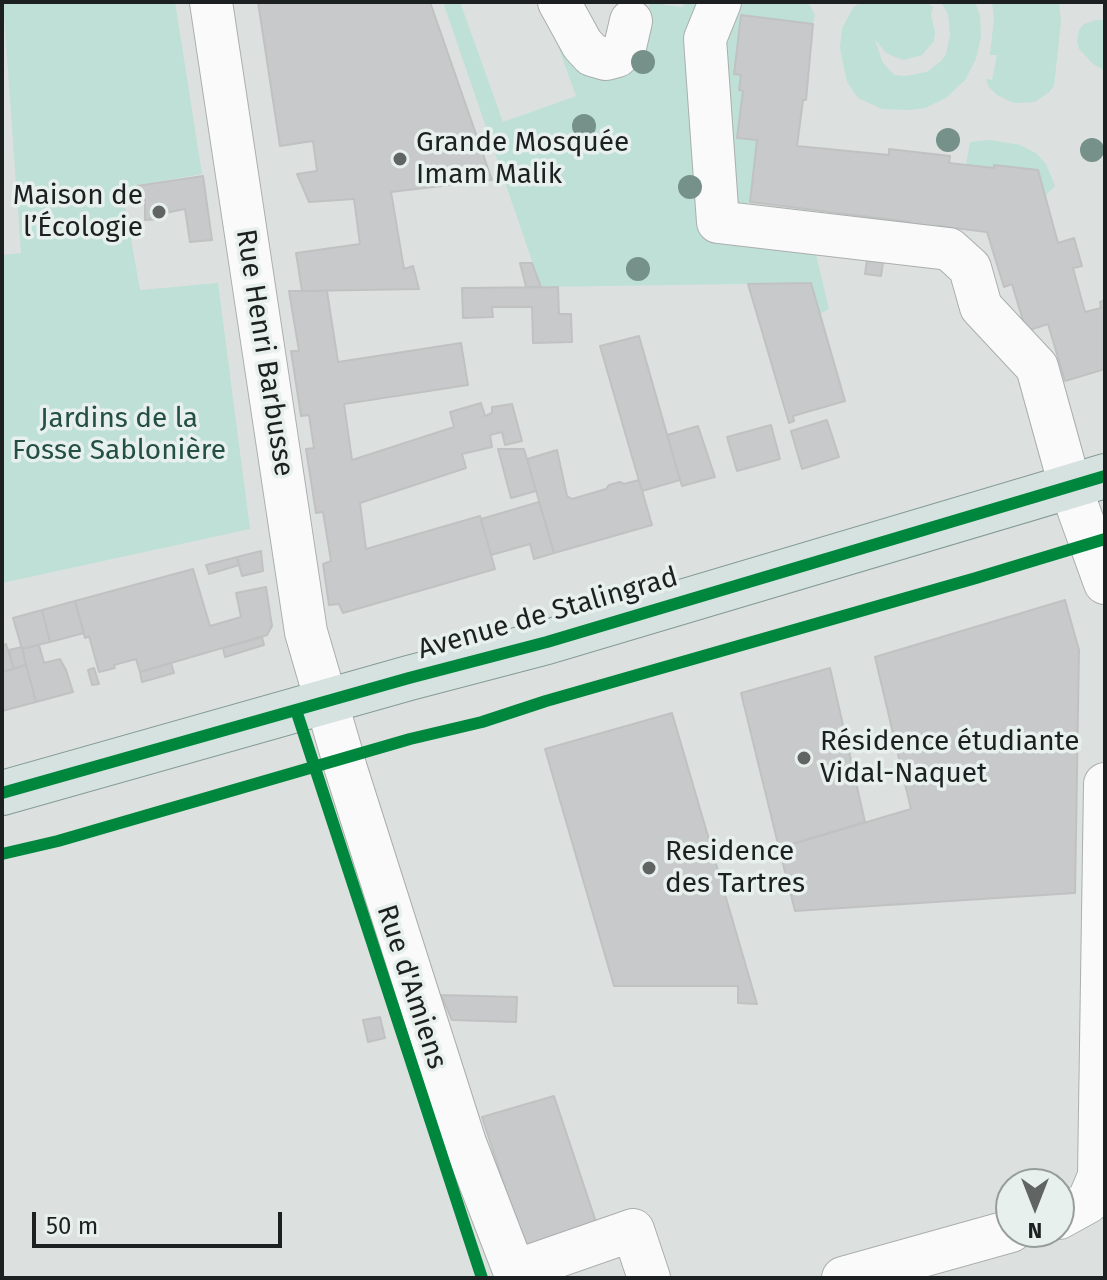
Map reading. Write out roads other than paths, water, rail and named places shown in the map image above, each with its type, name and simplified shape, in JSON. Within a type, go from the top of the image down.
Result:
[{"type":"main road","name":"Avenue de Stalingrad","points":[[2,793],[547,642],[1088,481]]},
{"type":"street","name":"Rue Henri Barbusse","points":[[211,2],[306,632],[325,702]]},
{"type":"street","points":[[559,2],[582,44],[592,55],[606,59],[617,56],[625,47],[631,21]]},
{"type":"street","points":[[720,2],[705,39],[718,222],[949,249],[970,268],[981,307],[1037,367],[1088,481],[1105,583]]},
{"type":"street","name":"Rue d'Amiens","points":[[325,702],[465,1143],[516,1275]]},
{"type":"street","points":[[1075,1209],[1088,1202],[1099,1176],[1105,784]]},
{"type":"street","points":[[516,1275],[633,1230],[649,1278]]},
{"type":"street","points":[[843,1278],[995,1235]]},
{"type":"place","name":"Grande Mosquée Imam Malik","points":[[400,159]]},
{"type":"place","name":"Maison de l’Écologie","points":[[159,212]]},
{"type":"place","name":"Résidence étudiante Vidal-Naquet","points":[[804,758]]},
{"type":"place","name":"Residence des Tartres","points":[[649,868]]},
{"type":"park label","name":"Jardins de la Fosse Sablonière","points":[[119,435]]}]
